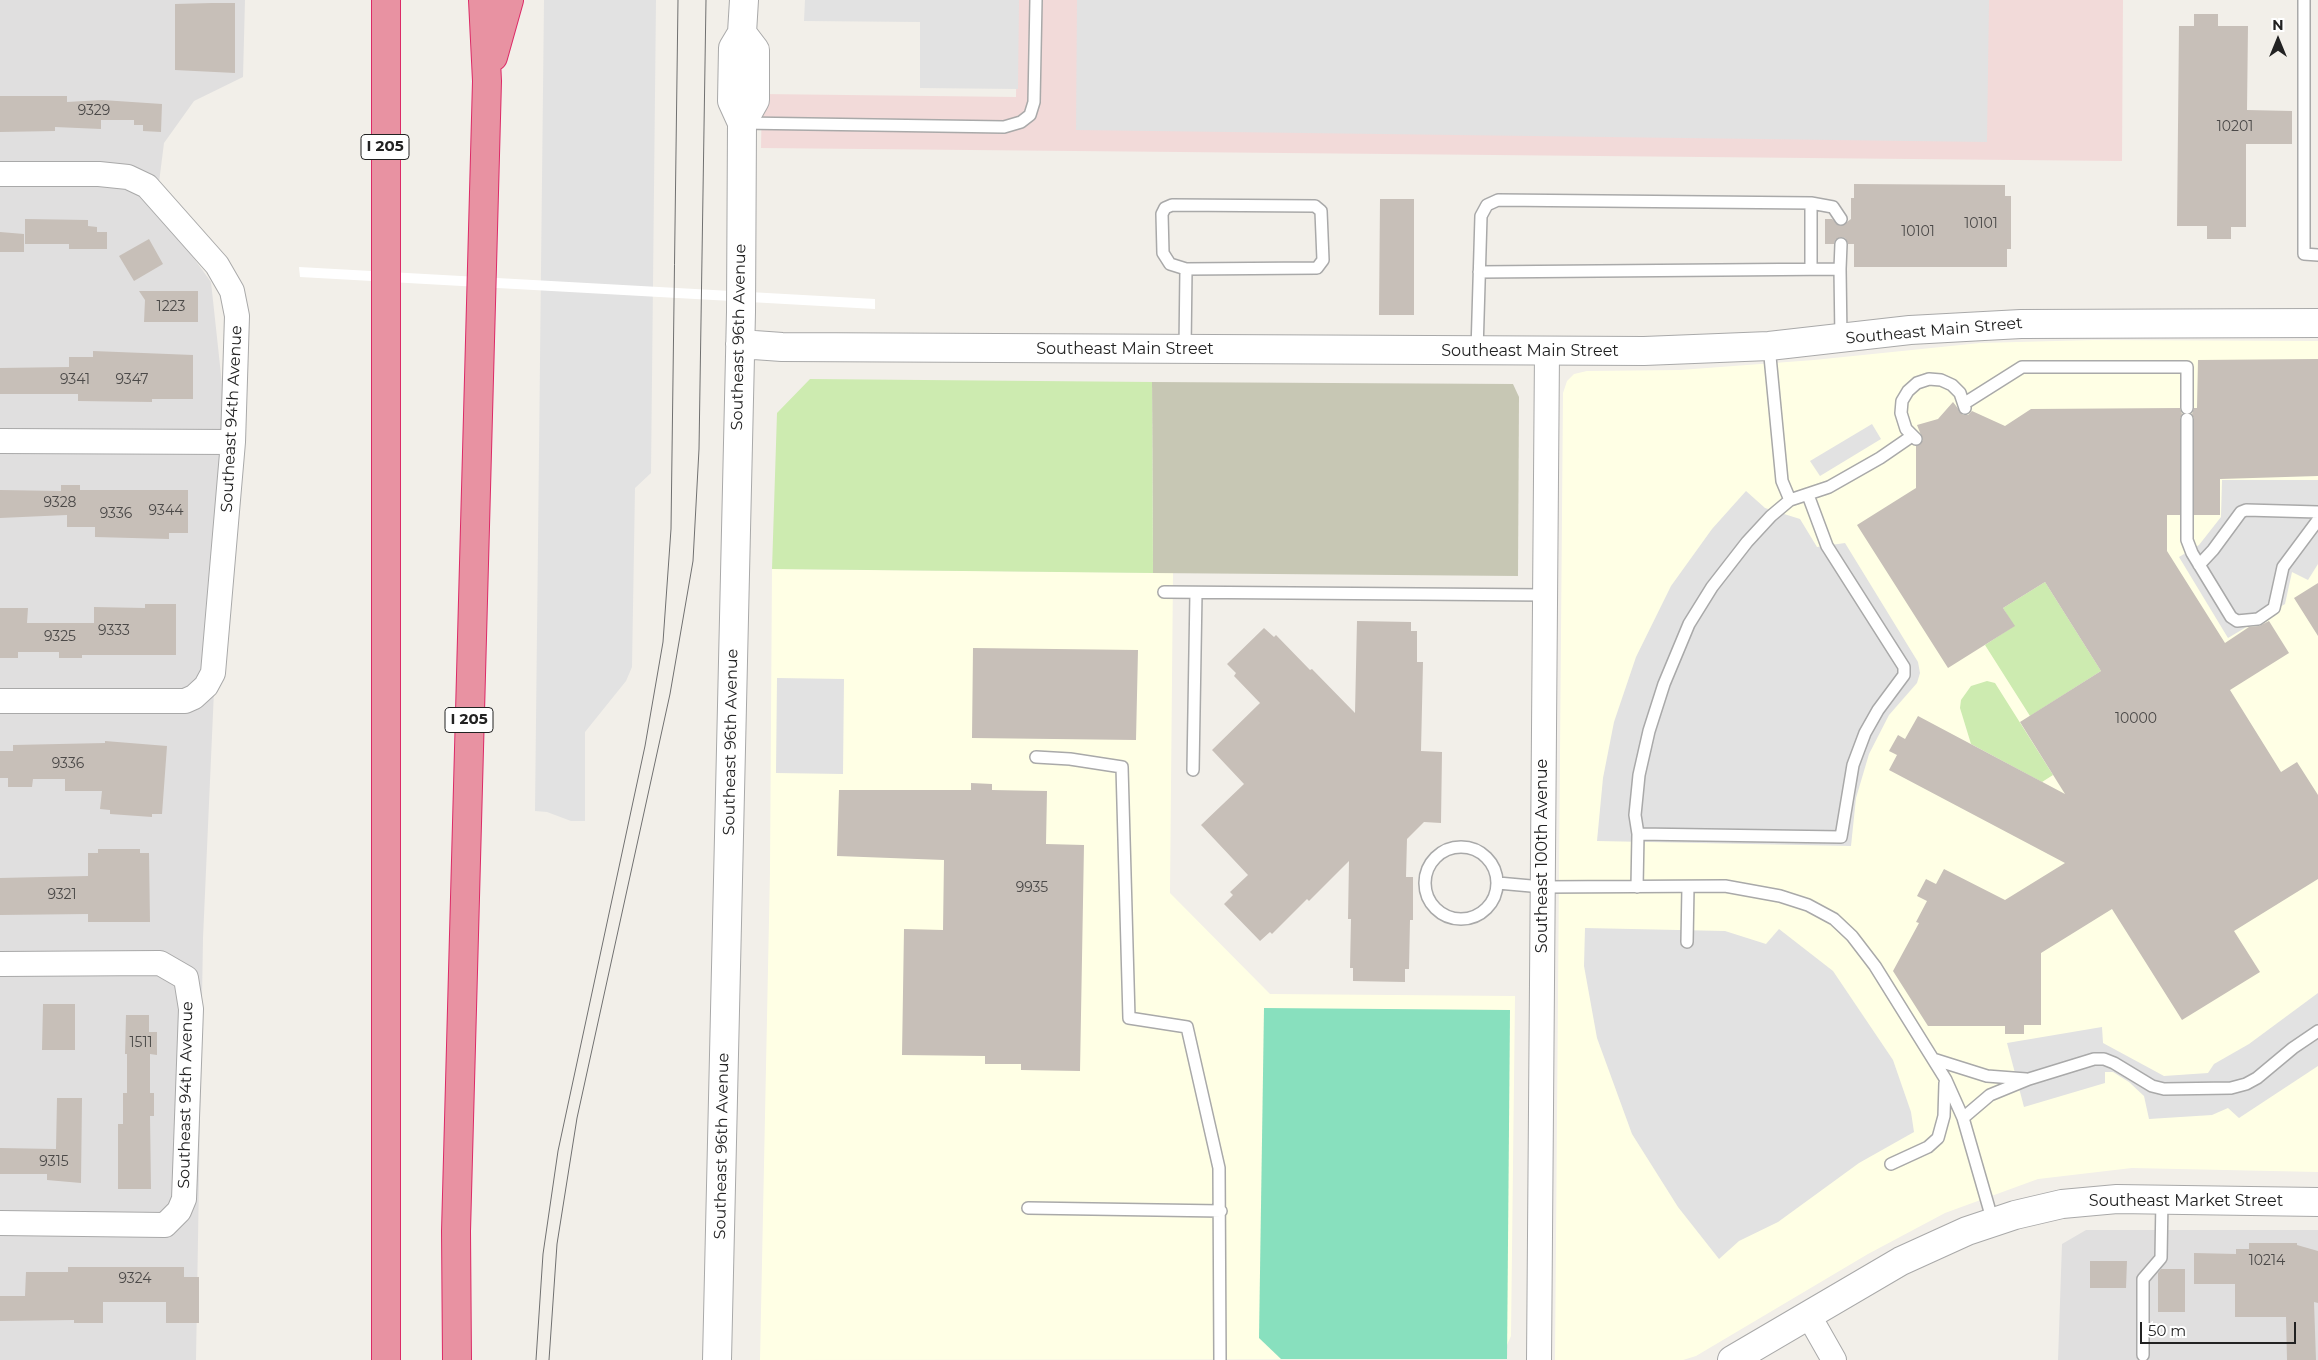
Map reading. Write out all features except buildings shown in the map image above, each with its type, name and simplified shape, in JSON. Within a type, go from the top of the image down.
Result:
[{"type":"highway","name":"I 205","points":[[386,0],[386,1360]]},
{"type":"highway","name":"I 205","points":[[456,1360],[456,1231],[487,80],[482,0]]},
{"type":"highway","points":[[487,80],[509,0]]},
{"type":"street","points":[[742,123],[756,100],[755,50],[742,33],[744,0]]},
{"type":"street","name":"Southeast 96th Avenue","points":[[717,1360],[740,344],[742,123]]},
{"type":"street","name":"Southeast 94th Avenue","points":[[0,174],[99,174],[128,177],[147,186],[217,266],[232,291],[237,316],[233,442],[213,672],[206,686],[185,702],[0,701]]},
{"type":"street","name":"Southeast Main Street","points":[[740,344],[782,347],[1644,352],[1769,346],[1919,330],[2038,323],[2318,323]]},
{"type":"street","name":"Southeast 100th Avenue","points":[[1539,1360],[1547,352]]},
{"type":"street","points":[[0,441],[233,442]]},
{"type":"street","name":"Southeast 94th Avenue","points":[[0,964],[160,963],[186,978],[190,1019],[184,1199],[179,1211],[165,1225],[0,1223]]},
{"type":"street","name":"Southeast Market Street","points":[[1732,1360],[1901,1261],[1967,1231],[2039,1209],[2079,1202],[2162,1199],[2318,1202]]},
{"type":"street","points":[[1809,1316],[1834,1360]]},
{"type":"lane","points":[[742,123],[1004,126],[1021,122],[1030,115],[1034,102],[1036,0]]},
{"type":"lane","points":[[2304,0],[2304,254],[2318,255]]},
{"type":"lane","points":[[1477,351],[1481,216],[1486,205],[1498,200],[1811,204],[1833,207],[1841,220]]},
{"type":"lane","points":[[1811,204],[1811,269]]},
{"type":"lane","points":[[1168,206],[1315,206],[1320,211],[1322,260],[1317,268],[1186,269],[1170,264],[1163,253],[1162,214],[1168,206]]},
{"type":"lane","points":[[1841,244],[1841,339]]},
{"type":"lane","points":[[1185,349],[1186,269]]},
{"type":"lane","points":[[1480,272],[1840,269]]},
{"type":"lane","points":[[1769,346],[1782,481],[1790,500]]},
{"type":"lane","points":[[1637,887],[1638,834],[1635,815],[1638,783],[1649,731],[1664,684],[1689,624],[1712,587],[1747,542],[1771,516],[1790,500],[1829,487],[1914,438],[1902,422],[1901,414],[1902,401],[1908,391],[1917,383],[1929,379],[1941,380],[1952,384],[1960,392],[1965,405],[2022,367],[2187,367],[2186,533],[2192,553],[2231,617],[2237,621],[2258,619],[2274,608],[2283,567],[2318,520]]},
{"type":"lane","points":[[1638,834],[1841,836],[1848,786],[1859,749],[1878,710],[1904,675],[1904,667],[1827,546],[1808,495]]},
{"type":"lane","points":[[2199,565],[2213,550],[2241,512],[2246,510],[2318,512]]},
{"type":"lane","points":[[1164,592],[1545,594]]},
{"type":"lane","points":[[1193,770],[1196,593]]},
{"type":"lane","points":[[1036,757],[1070,759],[1122,767],[1129,1018],[1187,1027],[1201,1081],[1219,1168],[1221,1211],[1220,1360]]},
{"type":"lane","points":[[1464,846],[1475,849],[1492,862],[1498,883],[1495,896],[1488,908],[1477,916],[1464,919],[1443,914],[1434,907],[1427,893],[1425,877],[1435,858],[1448,849],[1464,846]]},
{"type":"lane","points":[[1498,883],[1542,887],[1725,886],[1780,896],[1808,905],[1834,919],[1852,936],[1875,966],[1946,1080],[1964,1118],[1993,1222]]},
{"type":"lane","points":[[1687,942],[1688,887]]},
{"type":"lane","points":[[1964,1118],[1990,1095],[2029,1079],[2094,1059],[2104,1059],[2152,1086],[2164,1089],[2231,1088],[2246,1084],[2256,1078],[2293,1048],[2318,1031]]},
{"type":"lane","points":[[1933,1059],[1988,1076],[2029,1079]]},
{"type":"lane","points":[[1890,1164],[1928,1147],[1938,1138],[1944,1116],[1946,1080]]},
{"type":"lane","points":[[2143,1355],[2143,1279],[2161,1258],[2162,1199]]},
{"type":"lane","points":[[1028,1208],[1221,1211]]},
{"type":"shaded area","points":[[0,0],[245,0],[243,77],[194,101],[164,143],[156,206],[211,282],[226,421],[203,938],[196,1360],[0,1360]]},
{"type":"shaded area","points":[[544,0],[656,0],[651,473],[635,488],[632,667],[626,681],[585,732],[585,821],[571,821],[547,812],[535,811]]},
{"type":"shaded area","points":[[805,0],[1019,0],[1018,89],[920,88],[920,22],[804,21]]},
{"type":"shaded area","points":[[1017,0],[2123,0],[2122,161],[761,148],[762,94],[1016,97]]},
{"type":"shaded area","points":[[1077,0],[1989,0],[1987,142],[1076,130]]},
{"type":"shaded area","points":[[2094,340],[2318,341],[2318,1172],[2132,1168],[2038,1179],[1945,1213],[1868,1254],[1696,1356],[1683,1360],[1555,1360],[1563,393],[1567,381],[1574,374],[1587,371],[1680,370],[1814,360],[1980,343]]},
{"type":"shaded area","points":[[1152,382],[1513,384],[1519,397],[1518,576],[1153,573]]},
{"type":"shaded area","points":[[1872,424],[1881,439],[1820,476],[1810,461]]},
{"type":"shaded area","points":[[2222,480],[2318,480],[2318,564],[2308,580],[2292,572],[2285,604],[2228,638],[2179,557],[2199,545],[2221,517]]},
{"type":"shaded area","points":[[1746,491],[1765,508],[1800,519],[1817,547],[1845,543],[1918,662],[1920,673],[1917,683],[1889,715],[1869,754],[1856,798],[1851,846],[1597,841],[1603,778],[1614,722],[1636,657],[1671,586],[1712,529]]},
{"type":"shaded area","points":[[772,569],[1173,573],[1170,893],[1270,994],[1515,996],[1511,1336],[1507,1345],[1496,1359],[760,1360],[770,871]]},
{"type":"shaded area","points":[[777,678],[844,679],[843,774],[776,773]]},
{"type":"shaded area","points":[[1585,928],[1725,931],[1766,944],[1779,929],[1833,971],[1893,1060],[1911,1112],[1914,1132],[1859,1163],[1778,1222],[1739,1241],[1719,1259],[1678,1207],[1632,1134],[1597,1038],[1584,966]]},
{"type":"shaded area","points":[[2318,993],[2318,1066],[2239,1118],[2228,1108],[2212,1115],[2149,1119],[2144,1096],[2129,1082],[2113,1072],[2105,1072],[2105,1083],[2024,1107],[2007,1043],[2102,1027],[2103,1043],[2164,1076],[2208,1073],[2214,1064],[2249,1044]]},
{"type":"shaded area","points":[[2086,1230],[2318,1230],[2318,1360],[2058,1360],[2062,1244]]},
{"type":"green space","points":[[810,379],[1152,382],[1153,573],[772,569],[777,413]]},
{"type":"green space","points":[[2045,582],[2101,671],[2030,716],[1985,645],[2014,626],[2003,608]]},
{"type":"green space","points":[[1987,681],[1995,683],[2053,775],[2042,782],[1971,744],[1960,708],[1961,700],[1971,686]]},
{"type":"green space","points":[[1264,1008],[1510,1010],[1507,1359],[1281,1359],[1259,1338]]},
{"type":"pier","points":[[299,267],[875,299],[875,309],[300,277]]},
{"type":"tram line","points":[[536,1360],[543,1254],[558,1151],[645,746],[663,642],[671,529],[678,0]]},
{"type":"tram line","points":[[549,1360],[557,1244],[577,1118],[670,694],[693,561],[699,449],[706,0]]}]
